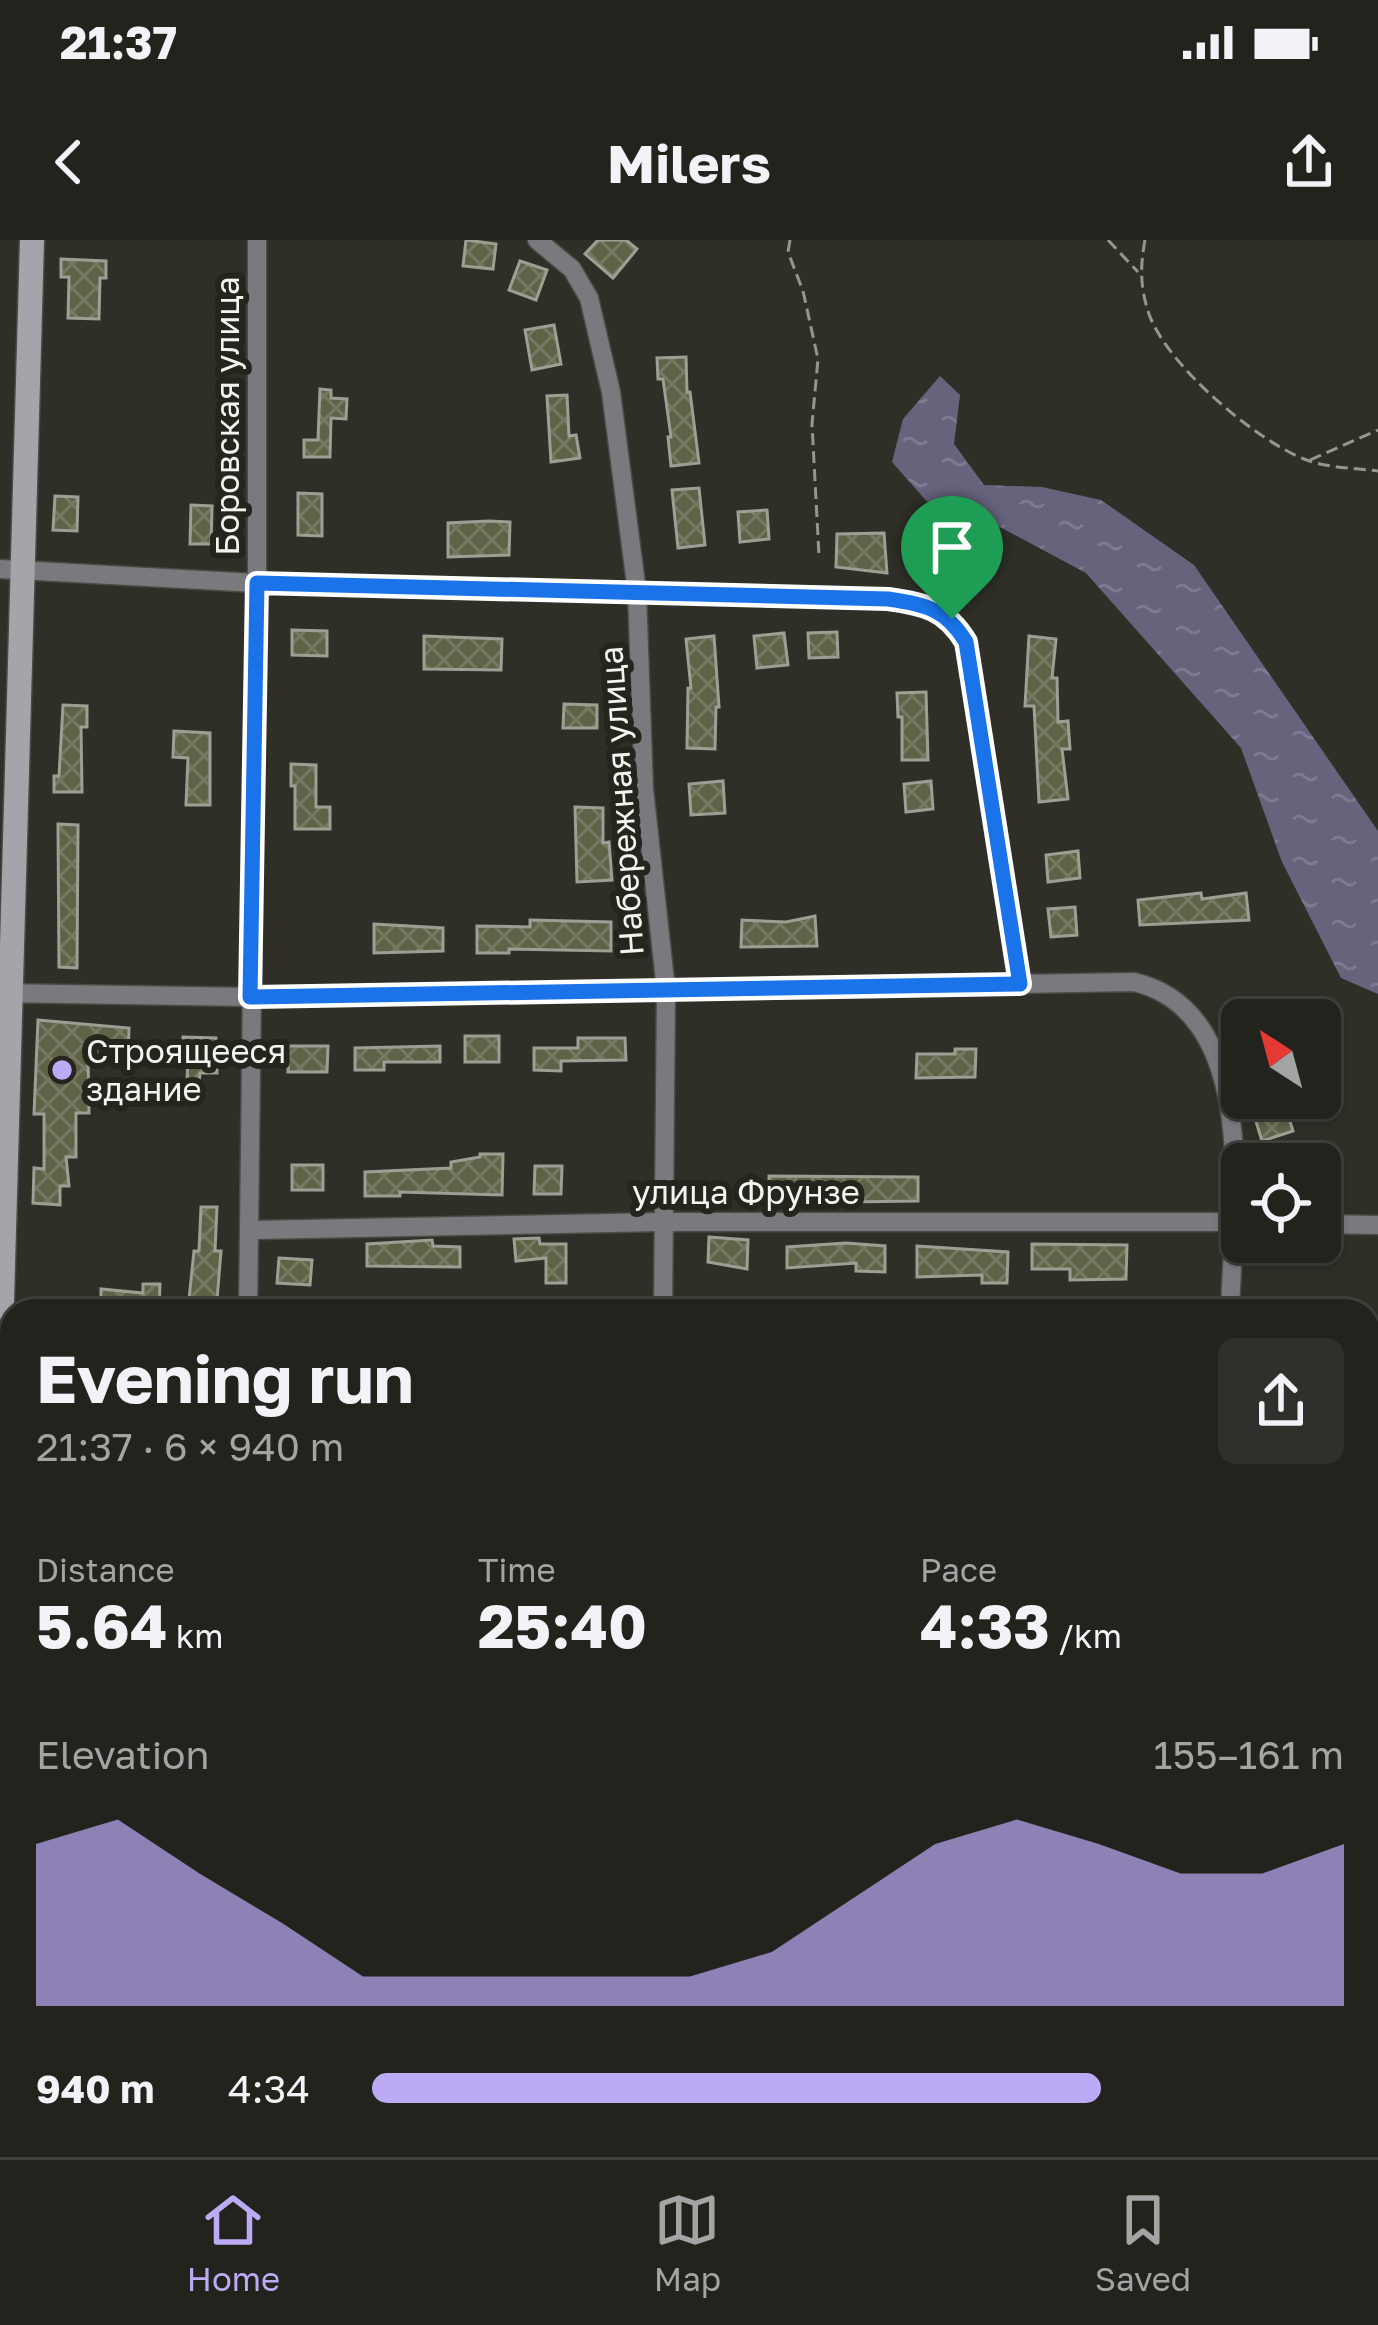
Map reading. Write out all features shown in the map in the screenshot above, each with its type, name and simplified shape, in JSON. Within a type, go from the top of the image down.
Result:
[{"type":"main road","points":[[1,1299],[12,570],[32,240]]},
{"type":"street","name":"Боровская улица","points":[[248,1299],[257,240]]},
{"type":"street","name":"Набережная улица","points":[[537,240],[572,269],[590,298],[611,392],[637,592],[644,789],[666,990],[663,1299]]},
{"type":"street","points":[[12,570],[257,583],[888,599],[927,604],[952,619],[966,642],[1020,984]]},
{"type":"street","points":[[5,993],[250,997],[1134,982],[1160,988],[1184,1004],[1205,1034],[1226,1086],[1233,1143]]},
{"type":"street","name":"улица Фрунзе","points":[[250,1230],[662,1222],[1221,1222]]},
{"type":"street","points":[[1341,1224],[1378,1225]]},
{"type":"street","points":[[1231,1299],[1234,1263]]},
{"type":"path","points":[[790,240],[788,252],[818,359],[812,424],[819,556]]},
{"type":"path","points":[[1108,240],[1139,273]]},
{"type":"path","points":[[1145,240],[1139,273],[1150,319],[1190,374],[1266,440],[1308,461],[1378,471]]},
{"type":"path","points":[[1308,461],[1378,430]]},
{"type":"water","points":[[940,376],[960,395],[954,444],[984,485],[1042,487],[1101,500],[1194,565],[1378,831],[1378,994],[1341,978],[1282,862],[1241,748],[1086,573],[985,519],[930,505],[892,462],[903,419]]},
{"type":"building","points":[[466,240],[496,244],[493,269],[463,266]]},
{"type":"building","points":[[598,240],[626,240],[637,249],[613,278],[585,254]]},
{"type":"building","points":[[61,259],[106,261],[106,278],[100,278],[99,319],[68,318],[69,277],[61,277]]},
{"type":"building","points":[[520,261],[547,270],[536,300],[509,290]]},
{"type":"building","points":[[554,325],[561,364],[532,370],[525,330]]},
{"type":"building","points":[[686,357],[699,463],[671,466],[671,437],[657,358]]},
{"type":"building","points":[[320,389],[331,390],[331,398],[347,399],[346,419],[331,418],[330,457],[304,457],[304,440],[318,440]]},
{"type":"building","points":[[567,395],[569,436],[576,435],[580,458],[551,462],[547,396]]},
{"type":"building","points":[[699,488],[705,545],[678,548],[672,490]]},
{"type":"building","points":[[298,493],[322,494],[322,536],[298,535]]},
{"type":"building","points":[[55,496],[78,497],[77,531],[53,530]]},
{"type":"building","points":[[191,505],[212,506],[211,544],[190,544]]},
{"type":"building","points":[[767,510],[769,539],[740,542],[738,512]]},
{"type":"building","points":[[510,522],[509,555],[448,557],[448,523]]},
{"type":"building","points":[[884,533],[887,573],[836,567],[837,534]]},
{"type":"building","points":[[292,630],[327,631],[327,656],[292,655]]},
{"type":"building","points":[[837,632],[838,657],[809,658],[808,633]]},
{"type":"building","points":[[784,633],[788,665],[757,668],[754,636]]},
{"type":"building","points":[[424,636],[502,639],[501,670],[424,669]]},
{"type":"building","points":[[714,636],[719,707],[715,749],[687,748],[691,688],[686,639]]},
{"type":"building","points":[[1029,636],[1056,639],[1052,678],[1057,678],[1058,722],[1068,721],[1070,749],[1062,749],[1068,799],[1039,802],[1034,706],[1025,706]]},
{"type":"building","points":[[926,692],[928,760],[902,760],[897,693]]},
{"type":"building","points":[[564,704],[597,705],[597,728],[563,728]]},
{"type":"building","points":[[63,705],[87,706],[87,727],[81,727],[82,792],[54,792]]},
{"type":"building","points":[[174,731],[210,733],[210,805],[186,805],[188,758],[173,757]]},
{"type":"building","points":[[291,764],[316,765],[316,807],[330,807],[330,829],[295,829]]},
{"type":"building","points":[[723,781],[725,813],[691,815],[689,784]]},
{"type":"building","points":[[931,781],[933,809],[906,812],[904,784]]},
{"type":"building","points":[[575,807],[603,808],[603,843],[609,842],[612,880],[577,882]]},
{"type":"building","points":[[58,824],[78,825],[77,968],[59,967]]},
{"type":"building","points":[[1078,851],[1080,878],[1048,882],[1046,855]]},
{"type":"building","points":[[1201,893],[1202,899],[1246,893],[1249,920],[1140,925],[1138,900]]},
{"type":"building","points":[[1075,907],[1077,935],[1051,937],[1048,909]]},
{"type":"building","points":[[815,916],[817,946],[741,947],[742,920],[786,922]]},
{"type":"building","points":[[530,920],[611,922],[611,951],[477,953],[477,926],[530,927]]},
{"type":"building","points":[[374,924],[443,928],[443,951],[374,953]]},
{"type":"building","points":[[38,1020],[129,1028],[128,1057],[88,1055],[89,1113],[76,1113],[76,1157],[66,1157],[69,1186],[60,1186],[60,1205],[33,1203],[34,1168],[44,1169],[44,1114],[34,1114]]},
{"type":"building","points":[[465,1036],[499,1036],[499,1062],[465,1062]]},
{"type":"building","points":[[183,1037],[216,1038],[217,1073],[200,1073],[199,1083],[187,1082]]},
{"type":"building","points":[[578,1038],[625,1038],[626,1060],[561,1061],[561,1071],[534,1070],[534,1048],[578,1048]]},
{"type":"building","points":[[289,1046],[328,1046],[327,1072],[288,1072]]},
{"type":"building","points":[[440,1046],[440,1062],[384,1062],[384,1070],[355,1070],[355,1048]]},
{"type":"building","points":[[955,1049],[976,1049],[975,1077],[916,1078],[917,1054],[955,1054]]},
{"type":"building","points":[[1255,1119],[1289,1119],[1293,1131],[1262,1141]]},
{"type":"building","points":[[503,1154],[502,1195],[400,1192],[400,1196],[365,1196],[365,1172],[451,1168],[451,1162]]},
{"type":"building","points":[[292,1165],[323,1165],[323,1190],[292,1190]]},
{"type":"building","points":[[535,1166],[562,1166],[561,1194],[534,1194]]},
{"type":"building","points":[[769,1176],[918,1177],[918,1201],[769,1197]]},
{"type":"building","points":[[201,1207],[217,1207],[215,1251],[221,1251],[217,1299],[189,1299],[194,1251],[199,1251]]},
{"type":"building","points":[[709,1237],[748,1240],[747,1269],[708,1262]]},
{"type":"building","points":[[539,1238],[540,1244],[566,1244],[566,1283],[546,1283],[546,1258],[516,1261],[514,1239]]},
{"type":"building","points":[[432,1240],[433,1246],[460,1247],[460,1267],[367,1266],[367,1244]]},
{"type":"building","points":[[1032,1244],[1127,1245],[1126,1279],[1070,1280],[1070,1269],[1032,1269]]},
{"type":"building","points":[[885,1246],[885,1272],[856,1271],[856,1263],[787,1268],[787,1247]]},
{"type":"building","points":[[917,1246],[1008,1252],[1007,1283],[982,1283],[982,1275],[917,1277]]},
{"type":"building","points":[[279,1258],[312,1260],[310,1285],[277,1283]]},
{"type":"building","points":[[143,1284],[160,1284],[159,1299],[101,1299],[101,1289],[143,1293]]},
{"type":"place","name":"Строящееся здание","points":[[62,1070]]},
{"type":"route","points":[[257,583],[888,599],[927,604],[952,619],[966,642],[1020,984],[250,997],[257,583]]}]
